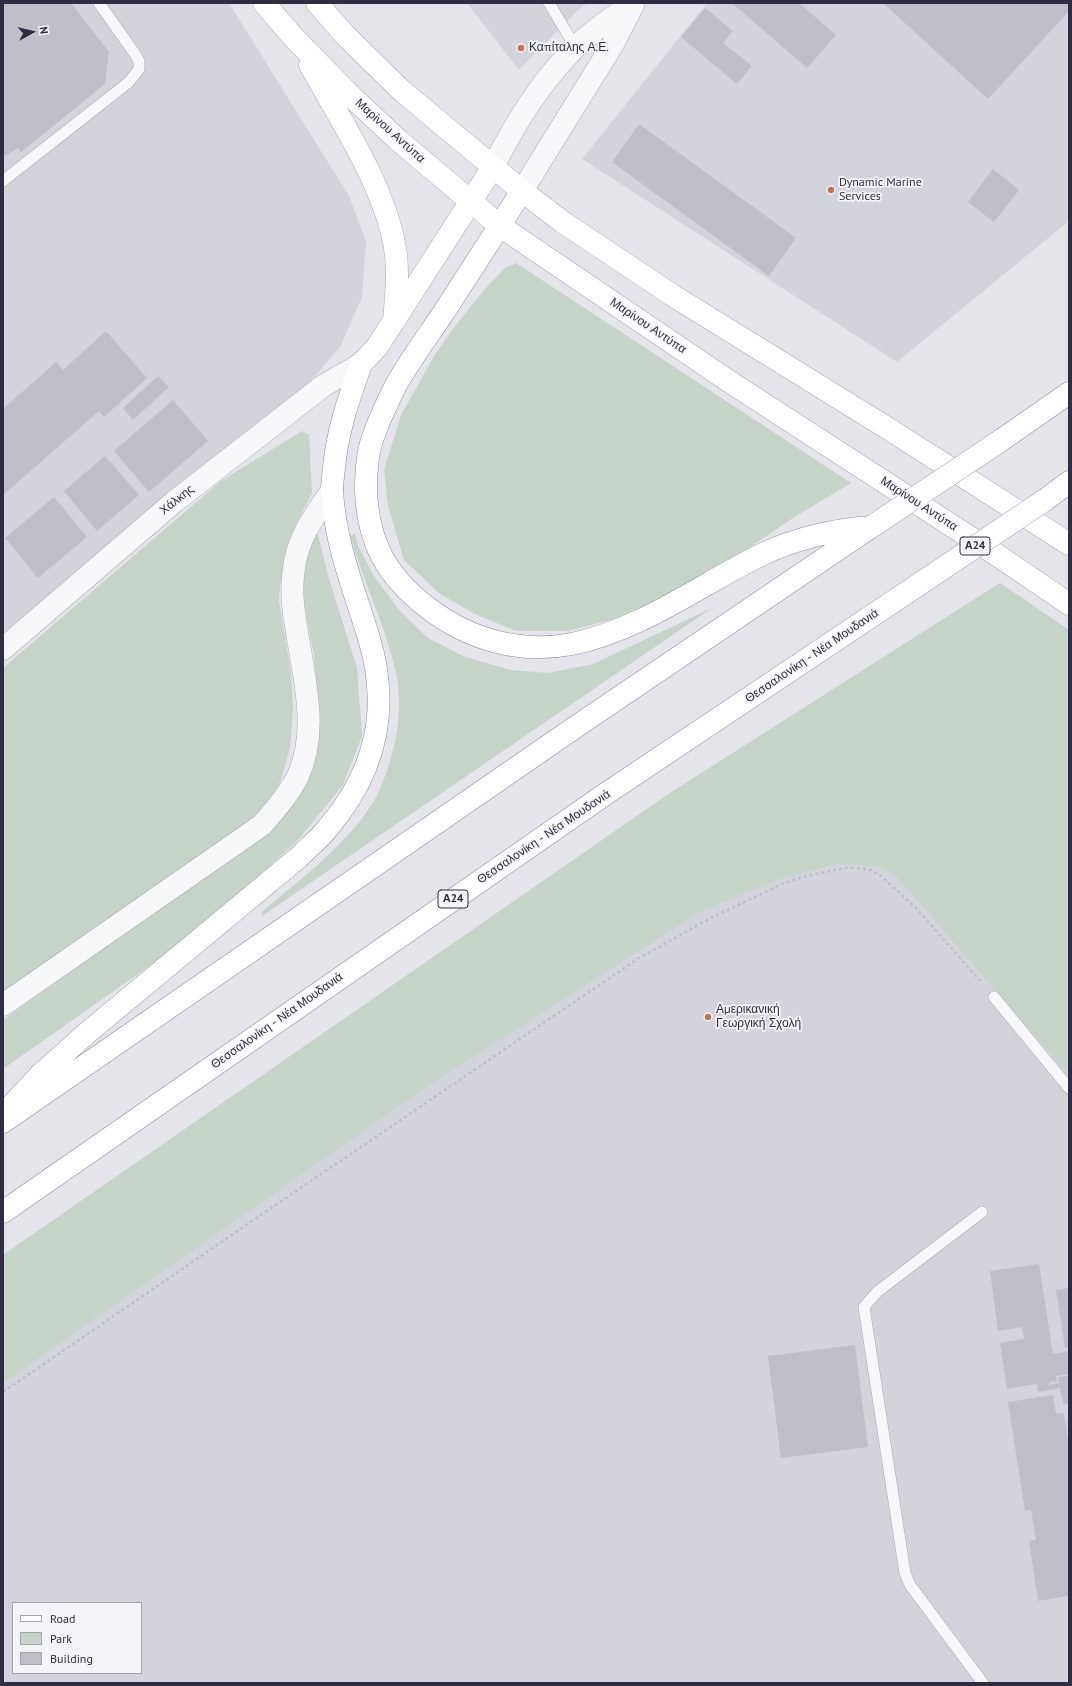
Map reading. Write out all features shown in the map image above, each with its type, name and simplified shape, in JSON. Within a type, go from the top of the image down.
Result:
[{"type":"main road","name":"Μαρίνου Αντύπα","points":[[264,3],[357,103],[470,202],[500,226],[730,382],[1069,604]]},
{"type":"main road","points":[[317,3],[345,35],[402,92],[522,191],[564,223],[672,295],[884,426],[1069,544]]},
{"type":"main road","points":[[296,39],[365,164],[388,221],[395,248],[397,274],[394,321]]},
{"type":"main road","points":[[3,1115],[40,1075],[87,1033],[299,857],[327,830],[360,782],[377,732],[379,706],[378,681],[374,655],[344,562],[336,524],[332,490],[336,452],[344,413],[361,364],[377,347],[493,167]]},
{"type":"main road","points":[[522,191],[397,383],[372,439],[366,475],[367,509],[370,530],[378,552],[396,577],[416,599],[442,618],[470,634],[498,643],[522,647],[545,647],[572,644],[599,636],[646,617],[764,554],[815,535],[841,529],[871,527]]},
{"type":"main road","points":[[3,1122],[568,732],[1069,393]]},
{"type":"main road","name":"Θεσσαλονίκη - Νέα Μουδανιά","points":[[3,1212],[591,804],[1045,500],[1069,482]]},
{"type":"main road","points":[[1045,500],[1069,497]]},
{"type":"street","points":[[493,167],[519,118],[556,69],[596,29],[633,3]]},
{"type":"street","points":[[522,191],[613,44],[633,3]]},
{"type":"street","name":"Χάλκης","points":[[3,649],[174,502],[323,386],[361,364]]},
{"type":"street","points":[[3,1005],[262,825],[283,801],[298,776],[307,748],[307,693],[293,609],[292,587],[294,567],[305,529],[332,490]]},
{"type":"lane","points":[[3,181],[128,82],[139,69],[139,61],[136,54],[98,3]]},
{"type":"lane","points":[[549,3],[576,48]]},
{"type":"lane","points":[[994,997],[1069,1088]]},
{"type":"lane","points":[[982,1212],[876,1292],[864,1308],[905,1573],[910,1585],[983,1683]]},
{"type":"path","points":[[3,1392],[639,958],[709,919],[784,883],[810,875],[845,868],[870,870],[881,876],[916,908],[994,997]]},
{"type":"shaded area","points":[[3,3],[229,3],[349,196],[366,241],[362,297],[340,347],[303,390],[3,637]]},
{"type":"shaded area","name":"Καπίταλης Α.Ε.","points":[[467,3],[588,3],[578,10],[519,70]]},
{"type":"shaded area","name":"Dynamic Marine Services","points":[[707,3],[1069,3],[1069,221],[897,362],[582,159]]},
{"type":"shaded area","name":"Αμερικανική Γεωργική Σχολή","points":[[1000,583],[1069,630],[1069,1683],[3,1683],[3,1255],[670,793]]},
{"type":"green space","points":[[516,263],[851,483],[793,518],[728,562],[687,585],[618,618],[568,631],[516,631],[475,614],[440,594],[404,560],[388,506],[384,470],[401,415],[434,356],[484,290],[505,268]]},
{"type":"green space","points":[[302,431],[309,435],[312,493],[295,526],[280,586],[279,601],[291,673],[293,708],[290,748],[281,780],[267,805],[250,821],[3,994],[3,668],[221,481]]},
{"type":"green space","points":[[316,527],[329,579],[357,668],[362,736],[343,785],[298,840],[253,881],[172,950],[3,1069],[3,1020],[154,912],[305,777],[320,728],[314,655],[301,580],[302,553]]},
{"type":"green space","points":[[355,534],[358,546],[374,576],[399,610],[428,638],[463,656],[510,670],[548,673],[593,664],[712,608],[262,916],[262,912],[323,860],[352,831],[375,799],[382,785],[395,742],[399,703],[398,683],[384,631],[360,568],[350,535]]},
{"type":"green space","points":[[1000,583],[1069,630],[1069,1074],[896,876],[877,866],[838,864],[777,880],[700,912],[431,1084],[3,1383],[3,1255],[670,793]]},
{"type":"building","points":[[3,3],[71,3],[109,52],[105,84],[21,152],[18,148],[5,156],[3,154]]},
{"type":"building","points":[[732,3],[799,3],[836,35],[807,68]]},
{"type":"building","points":[[883,3],[1069,3],[1069,11],[988,99]]},
{"type":"building","points":[[705,8],[733,31],[723,43],[752,66],[737,84],[681,37]]},
{"type":"building","points":[[639,124],[796,238],[769,276],[612,162]]},
{"type":"building","points":[[993,169],[1019,190],[994,222],[968,202]]},
{"type":"building","points":[[106,331],[147,378],[104,417],[99,411],[3,495],[3,409],[56,362],[63,370]]},
{"type":"building","points":[[158,376],[169,387],[133,420],[123,408]]},
{"type":"building","points":[[173,400],[208,441],[149,492],[114,451]]},
{"type":"building","points":[[105,456],[139,495],[97,531],[64,491]]},
{"type":"building","points":[[54,497],[87,537],[38,578],[5,538]]},
{"type":"building","points":[[1039,1264],[1053,1354],[1069,1351],[1069,1374],[1056,1376],[1057,1381],[1049,1382],[1049,1385],[1059,1383],[1058,1377],[1069,1376],[1069,1403],[1063,1404],[1060,1388],[1038,1392],[1037,1384],[1007,1389],[1000,1343],[1024,1339],[1022,1327],[998,1331],[990,1271]]},
{"type":"building","points":[[1069,1288],[1069,1347],[1065,1348],[1056,1290]]},
{"type":"building","points":[[855,1345],[868,1447],[781,1458],[768,1356]]},
{"type":"building","points":[[1053,1395],[1056,1414],[1064,1413],[1069,1447],[1069,1596],[1038,1601],[1029,1541],[1036,1540],[1031,1510],[1025,1511],[1008,1402]]},
{"type":"place","name":"Καπίταλης Α.Ε.","points":[[521,48]]},
{"type":"place","name":"Dynamic Marine Services","points":[[831,190]]},
{"type":"place","name":"Αμερικανική Γεωργική Σχολή","points":[[708,1017]]}]
